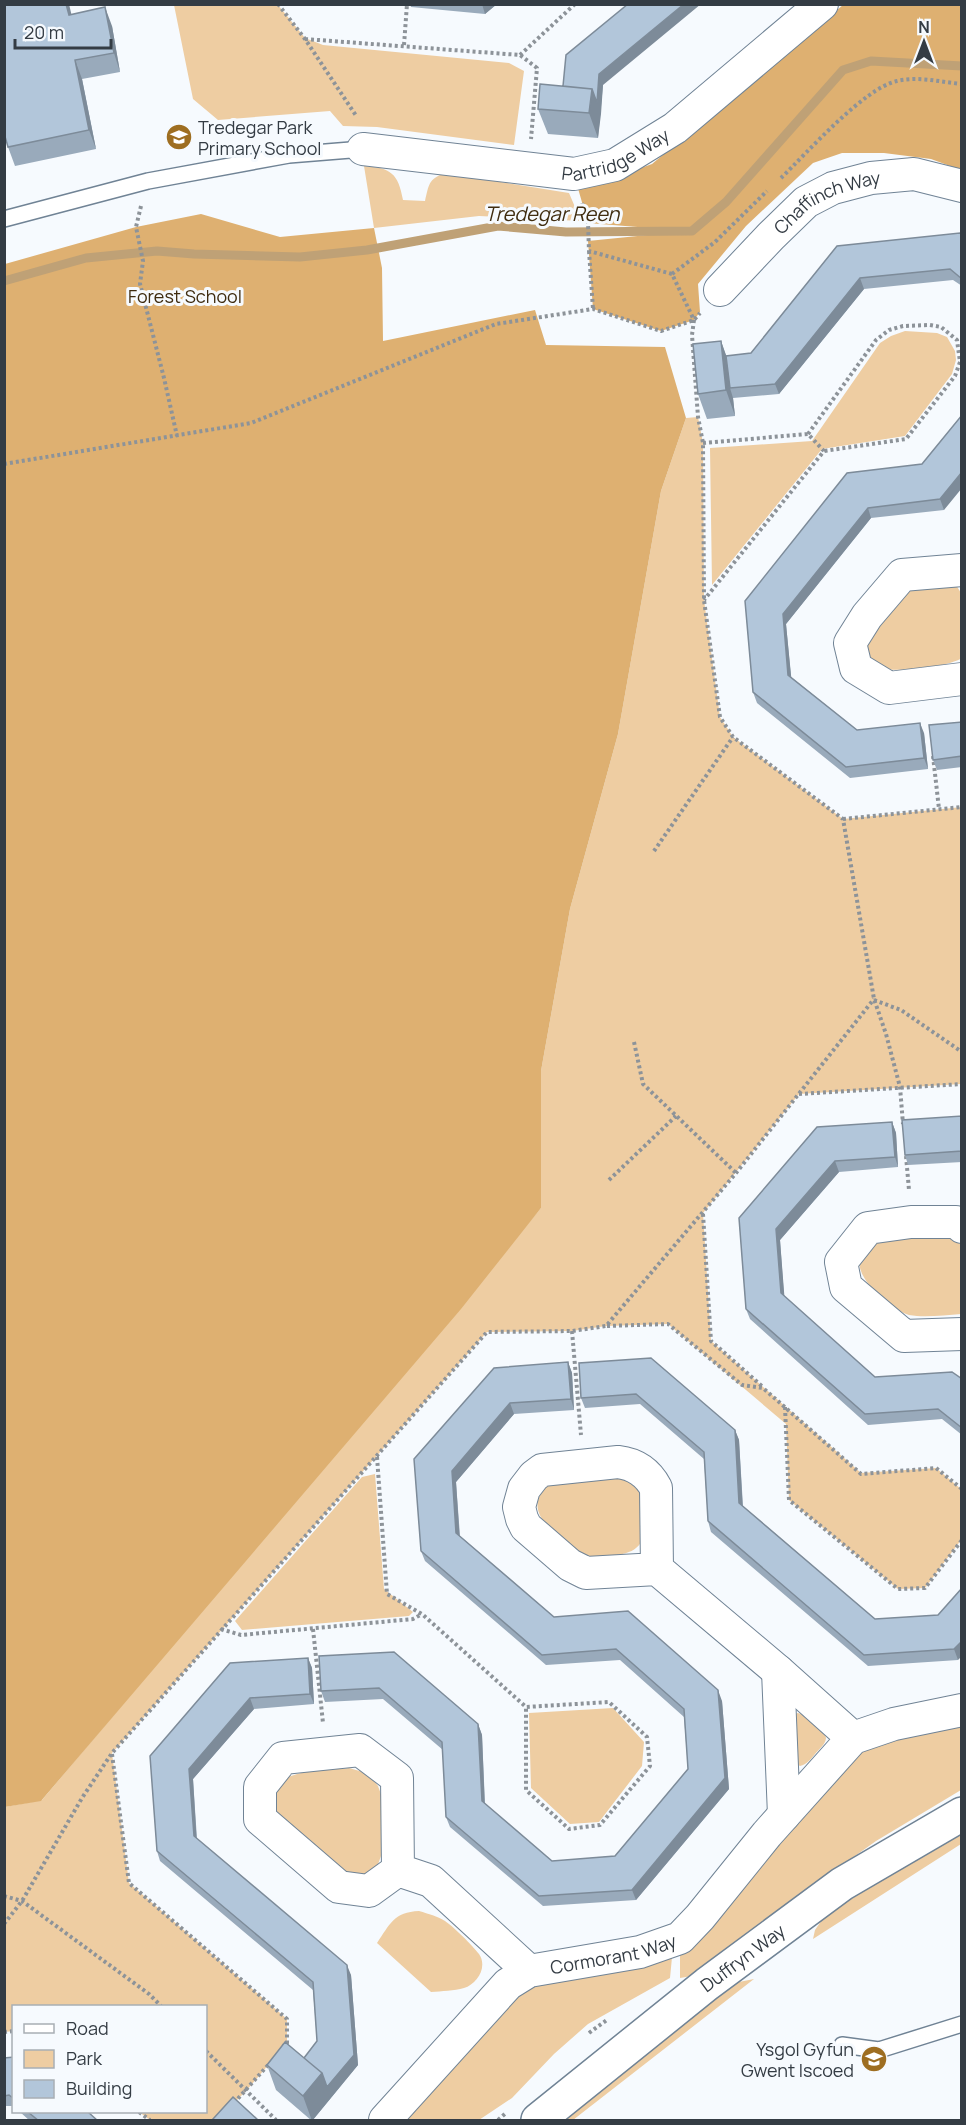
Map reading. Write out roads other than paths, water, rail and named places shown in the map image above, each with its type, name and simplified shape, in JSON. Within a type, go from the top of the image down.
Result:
[{"type":"street","name":"Partridge Way","points":[[363,149],[574,174],[615,165],[675,128],[822,4]]},
{"type":"street","name":"Chaffinch Way","points":[[720,290],[806,202],[833,188],[871,178],[914,174],[962,186]]},
{"type":"street","points":[[962,570],[902,575],[867,616],[850,643],[856,668],[889,688],[962,679]]},
{"type":"street","points":[[962,1227],[956,1222],[912,1222],[868,1228],[841,1263],[846,1287],[904,1336],[962,1334]]},
{"type":"street","points":[[657,1569],[656,1488],[651,1479],[637,1468],[627,1463],[584,1464],[542,1470],[524,1489],[519,1507],[526,1527],[570,1565],[586,1573],[657,1569],[853,1738]]},
{"type":"street","points":[[778,1671],[784,1815]]},
{"type":"street","name":"Cormorant Way","points":[[385,2121],[413,2087],[508,1984],[529,1971],[640,1952],[680,1938],[784,1815],[853,1738],[894,1724],[962,1710]]},
{"type":"street","points":[[360,1750],[397,1778],[398,1870],[369,1891],[339,1887],[260,1819],[260,1787],[283,1758],[360,1750]]},
{"type":"street","name":"Duffryn Way","points":[[538,2121],[707,1984],[832,1891],[962,1814]]},
{"type":"street","name":"Cormorant Way","points":[[398,1870],[431,1881],[529,1971]]},
{"type":"lane","points":[[4,219],[148,181],[289,154],[363,149]]},
{"type":"lane","points":[[842,2045],[879,2050],[962,2024]]},
{"type":"waterway","name":"Tredegar Reen","points":[[4,281],[86,258],[157,251],[300,257],[367,250],[498,226],[566,232],[692,231],[726,202],[843,70],[871,61],[962,66]]},
{"type":"place","name":"Tredegar Park Primary School","points":[[179,137]]},
{"type":"place","name":"Ysgol Gyfun Gwent Iscoed","points":[[874,2059]]},
{"type":"park label","name":"Forest School","points":[[185,296]]}]
